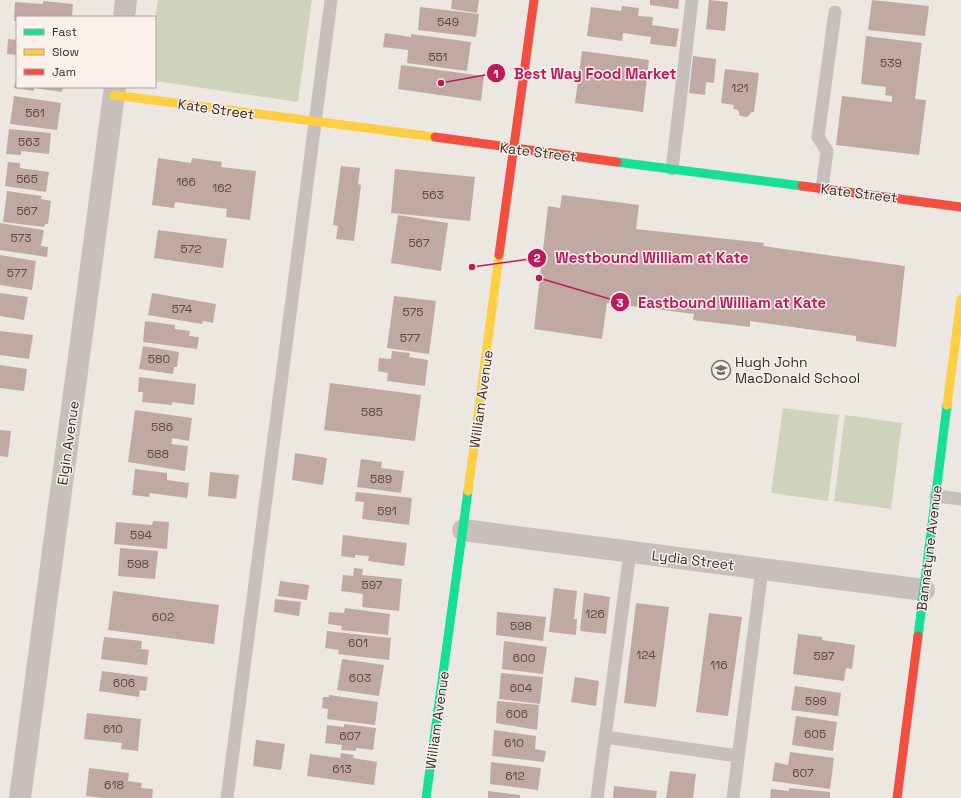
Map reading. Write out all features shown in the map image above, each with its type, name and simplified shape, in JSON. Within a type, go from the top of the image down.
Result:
[{"type":"street","points":[[124,16],[126,0]]},
{"type":"street","name":"William Avenue","points":[[426,798],[534,0]]},
{"type":"street","name":"Kate Street","points":[[115,91],[316,123],[961,207]]},
{"type":"street","name":"Elgin Avenue","points":[[20,798],[115,91]]},
{"type":"street","name":"Bannatyne Avenue","points":[[897,798],[961,299]]},
{"type":"street","name":"Lydia Street","points":[[463,530],[924,590]]},
{"type":"lane","points":[[227,798],[332,0]]},
{"type":"lane","points":[[672,169],[692,0]]},
{"type":"lane","points":[[822,189],[827,151],[818,137],[835,12]]},
{"type":"lane","points":[[936,496],[961,499]]},
{"type":"lane","points":[[597,798],[630,552]]},
{"type":"lane","points":[[733,798],[762,569]]},
{"type":"lane","points":[[605,737],[738,756]]},
{"type":"green space","points":[[158,0],[312,0],[298,102],[156,81],[155,16]]},
{"type":"green space","points":[[783,408],[839,415],[828,501],[771,493]]},
{"type":"green space","points":[[845,415],[902,423],[891,509],[834,501]]},
{"type":"building","points":[[452,0],[479,0],[477,13],[451,9]]},
{"type":"building","points":[[650,0],[679,0],[678,9],[650,5]]},
{"type":"building","points":[[709,0],[728,2],[725,31],[706,29]]},
{"type":"building","points":[[872,0],[929,6],[925,36],[868,30]]},
{"type":"building","points":[[43,1],[73,4],[72,16],[16,16],[16,21],[14,21],[15,2],[43,4]]},
{"type":"building","points":[[622,6],[639,8],[638,16],[653,17],[652,25],[679,29],[676,47],[650,44],[651,37],[623,33],[622,41],[587,36],[591,7],[621,11]]},
{"type":"building","points":[[420,7],[479,14],[476,37],[418,30]]},
{"type":"building","points":[[385,33],[411,37],[411,34],[471,42],[467,71],[407,63],[408,50],[383,47]]},
{"type":"building","points":[[866,36],[922,43],[915,99],[926,100],[919,155],[836,145],[842,96],[892,102],[892,96],[885,95],[886,87],[861,84]]},
{"type":"building","points":[[8,39],[16,40],[16,55],[7,54]]},
{"type":"building","points":[[582,51],[649,60],[643,112],[575,103]]},
{"type":"building","points":[[693,56],[716,59],[714,83],[706,82],[705,95],[689,93]]},
{"type":"building","points":[[401,65],[484,76],[481,101],[398,89]]},
{"type":"building","points":[[725,69],[759,73],[754,112],[747,117],[740,116],[738,110],[733,109],[734,105],[721,103]]},
{"type":"building","points":[[16,79],[16,88],[34,88],[34,91],[14,88]]},
{"type":"building","points":[[34,88],[63,88],[62,92]]},
{"type":"building","points":[[14,96],[61,103],[57,130],[10,124]]},
{"type":"building","points":[[9,129],[51,133],[49,154],[21,151],[21,155],[6,154]]},
{"type":"building","points":[[158,158],[191,163],[192,158],[222,162],[221,167],[256,171],[250,220],[226,217],[227,209],[175,202],[174,208],[152,205]]},
{"type":"building","points":[[8,162],[20,163],[20,168],[49,172],[46,192],[5,186]]},
{"type":"building","points":[[341,166],[360,168],[358,184],[361,185],[354,241],[336,239],[338,226],[333,225]]},
{"type":"building","points":[[395,169],[475,177],[470,221],[391,213]]},
{"type":"building","points":[[7,191],[42,196],[41,199],[51,201],[48,224],[45,224],[44,227],[3,222]]},
{"type":"building","name":"Hugh John MacDonald School","points":[[562,195],[639,205],[636,229],[764,243],[763,246],[905,266],[896,347],[856,341],[856,336],[750,321],[750,327],[693,320],[694,314],[607,303],[602,339],[534,329],[548,206],[560,208]]},
{"type":"building","points":[[398,215],[448,223],[441,271],[391,263]]},
{"type":"building","points":[[0,223],[44,230],[41,246],[48,247],[47,257],[0,250]]},
{"type":"building","points":[[158,230],[227,239],[223,268],[154,258]]},
{"type":"building","points":[[0,255],[36,261],[32,290],[0,285]]},
{"type":"building","points":[[0,293],[28,297],[24,320],[0,316]]},
{"type":"building","points":[[152,293],[216,304],[213,323],[203,321],[202,324],[148,315]]},
{"type":"building","points":[[394,296],[436,301],[429,354],[387,348]]},
{"type":"building","points":[[145,321],[175,325],[175,329],[190,331],[189,336],[199,337],[197,349],[143,342]]},
{"type":"building","points":[[0,331],[33,335],[29,359],[0,355]]},
{"type":"building","points":[[143,346],[179,352],[177,367],[174,367],[173,374],[139,369]]},
{"type":"building","points":[[392,351],[410,353],[409,357],[428,360],[425,386],[387,381],[388,373],[378,371],[379,358],[391,359]]},
{"type":"building","points":[[0,365],[27,369],[24,391],[0,388]]},
{"type":"building","points":[[139,377],[196,384],[194,405],[172,402],[172,405],[142,402],[143,392],[138,392]]},
{"type":"building","points":[[330,383],[421,395],[415,441],[324,430]]},
{"type":"building","points":[[135,410],[192,418],[189,441],[172,438],[171,444],[188,446],[185,471],[128,462]]},
{"type":"building","points":[[0,430],[11,431],[8,457],[0,456]]},
{"type":"building","points":[[295,453],[327,458],[323,485],[292,480]]},
{"type":"building","points":[[361,459],[382,462],[381,468],[404,471],[401,493],[357,487]]},
{"type":"building","points":[[135,469],[167,473],[167,480],[189,483],[187,498],[150,493],[149,497],[132,495]]},
{"type":"building","points":[[210,472],[239,475],[236,499],[208,496]]},
{"type":"building","points":[[356,492],[412,498],[409,525],[362,519],[364,502],[355,501]]},
{"type":"building","points":[[153,521],[169,522],[167,549],[114,544],[116,522],[152,525]]},
{"type":"building","points":[[343,535],[407,543],[404,566],[368,561],[369,556],[355,555],[355,558],[341,556]]},
{"type":"building","points":[[120,548],[158,551],[155,579],[118,576]]},
{"type":"building","points":[[354,568],[363,569],[362,575],[402,579],[399,611],[362,607],[363,594],[341,591],[343,575],[353,576]]},
{"type":"building","points":[[280,581],[309,585],[307,600],[278,596]]},
{"type":"building","points":[[554,588],[577,591],[574,619],[577,619],[576,635],[549,632]]},
{"type":"building","points":[[113,591],[219,605],[214,644],[108,630]]},
{"type":"building","points":[[584,593],[610,597],[606,634],[580,631]]},
{"type":"building","points":[[275,599],[301,602],[299,616],[274,612]]},
{"type":"building","points":[[636,603],[669,607],[656,707],[624,703]]},
{"type":"building","points":[[345,608],[390,614],[388,635],[341,630],[342,626],[328,624],[329,612],[344,613]]},
{"type":"building","points":[[497,612],[546,617],[543,641],[496,635]]},
{"type":"building","points":[[709,613],[742,617],[728,716],[696,712]]},
{"type":"building","points":[[327,631],[391,638],[389,660],[338,654],[339,650],[325,648]]},
{"type":"building","points":[[798,634],[822,637],[822,640],[855,645],[852,669],[846,668],[844,681],[793,674]]},
{"type":"building","points":[[104,637],[142,641],[141,649],[149,650],[147,665],[101,659]]},
{"type":"building","points":[[504,641],[547,647],[543,674],[502,669]]},
{"type":"building","points":[[342,659],[384,665],[379,696],[337,690]]},
{"type":"building","points":[[102,671],[148,677],[146,691],[140,690],[139,697],[99,691]]},
{"type":"building","points":[[501,673],[543,677],[540,704],[499,699]]},
{"type":"building","points":[[575,677],[599,681],[596,706],[571,702]]},
{"type":"building","points":[[795,686],[841,693],[838,716],[791,710]]},
{"type":"building","points":[[329,695],[378,702],[375,725],[327,719],[328,709],[322,708],[323,697],[329,697]]},
{"type":"building","points":[[497,701],[539,705],[537,730],[496,723]]},
{"type":"building","points":[[87,713],[141,719],[138,751],[121,749],[122,743],[84,739]]},
{"type":"building","points":[[796,716],[837,722],[833,751],[792,745]]},
{"type":"building","points":[[344,724],[376,728],[373,750],[356,748],[356,751],[341,750],[342,745],[325,743],[327,725],[344,727]]},
{"type":"building","points":[[494,730],[536,736],[535,749],[546,751],[544,762],[492,756]]},
{"type":"building","points":[[256,740],[285,744],[281,770],[253,766]]},
{"type":"building","points":[[790,752],[834,758],[830,789],[772,781],[775,762],[788,765]]},
{"type":"building","points":[[341,753],[354,755],[353,758],[377,762],[374,785],[307,776],[310,754],[340,758]]},
{"type":"building","points":[[491,762],[541,768],[538,790],[490,784]]},
{"type":"building","points":[[89,768],[129,773],[128,781],[142,783],[141,788],[153,789],[152,798],[103,798],[86,796]]},
{"type":"building","points":[[670,771],[696,774],[693,798],[666,798]]},
{"type":"building","points":[[614,786],[657,791],[656,798],[613,798]]},
{"type":"building","points":[[789,788],[830,792],[830,798],[770,798],[771,789],[789,791]]},
{"type":"building","points":[[488,791],[520,795],[520,798],[488,798]]},
{"type":"traffic: fast","points":[[617,162],[802,186]]},
{"type":"traffic: fast","points":[[918,636],[947,405]]},
{"type":"traffic: fast","points":[[426,798],[468,491]]},
{"type":"traffic: slow","points":[[114,95],[435,137]]},
{"type":"traffic: slow","points":[[468,491],[499,255]]},
{"type":"traffic: slow","points":[[947,405],[961,299]]},
{"type":"traffic: jam","points":[[499,255],[534,0]]},
{"type":"traffic: jam","points":[[435,137],[617,162]]},
{"type":"traffic: jam","points":[[802,186],[961,207]]},
{"type":"traffic: jam","points":[[897,798],[918,636]]},
{"type":"place","name":"Best Way Food Market","points":[[441,83]]},
{"type":"place","name":"Westbound William at Kate","points":[[472,267]]},
{"type":"place","name":"Eastbound William at Kate","points":[[539,278]]},
{"type":"place","name":"Hugh John MacDonald School","points":[[721,370]]}]
